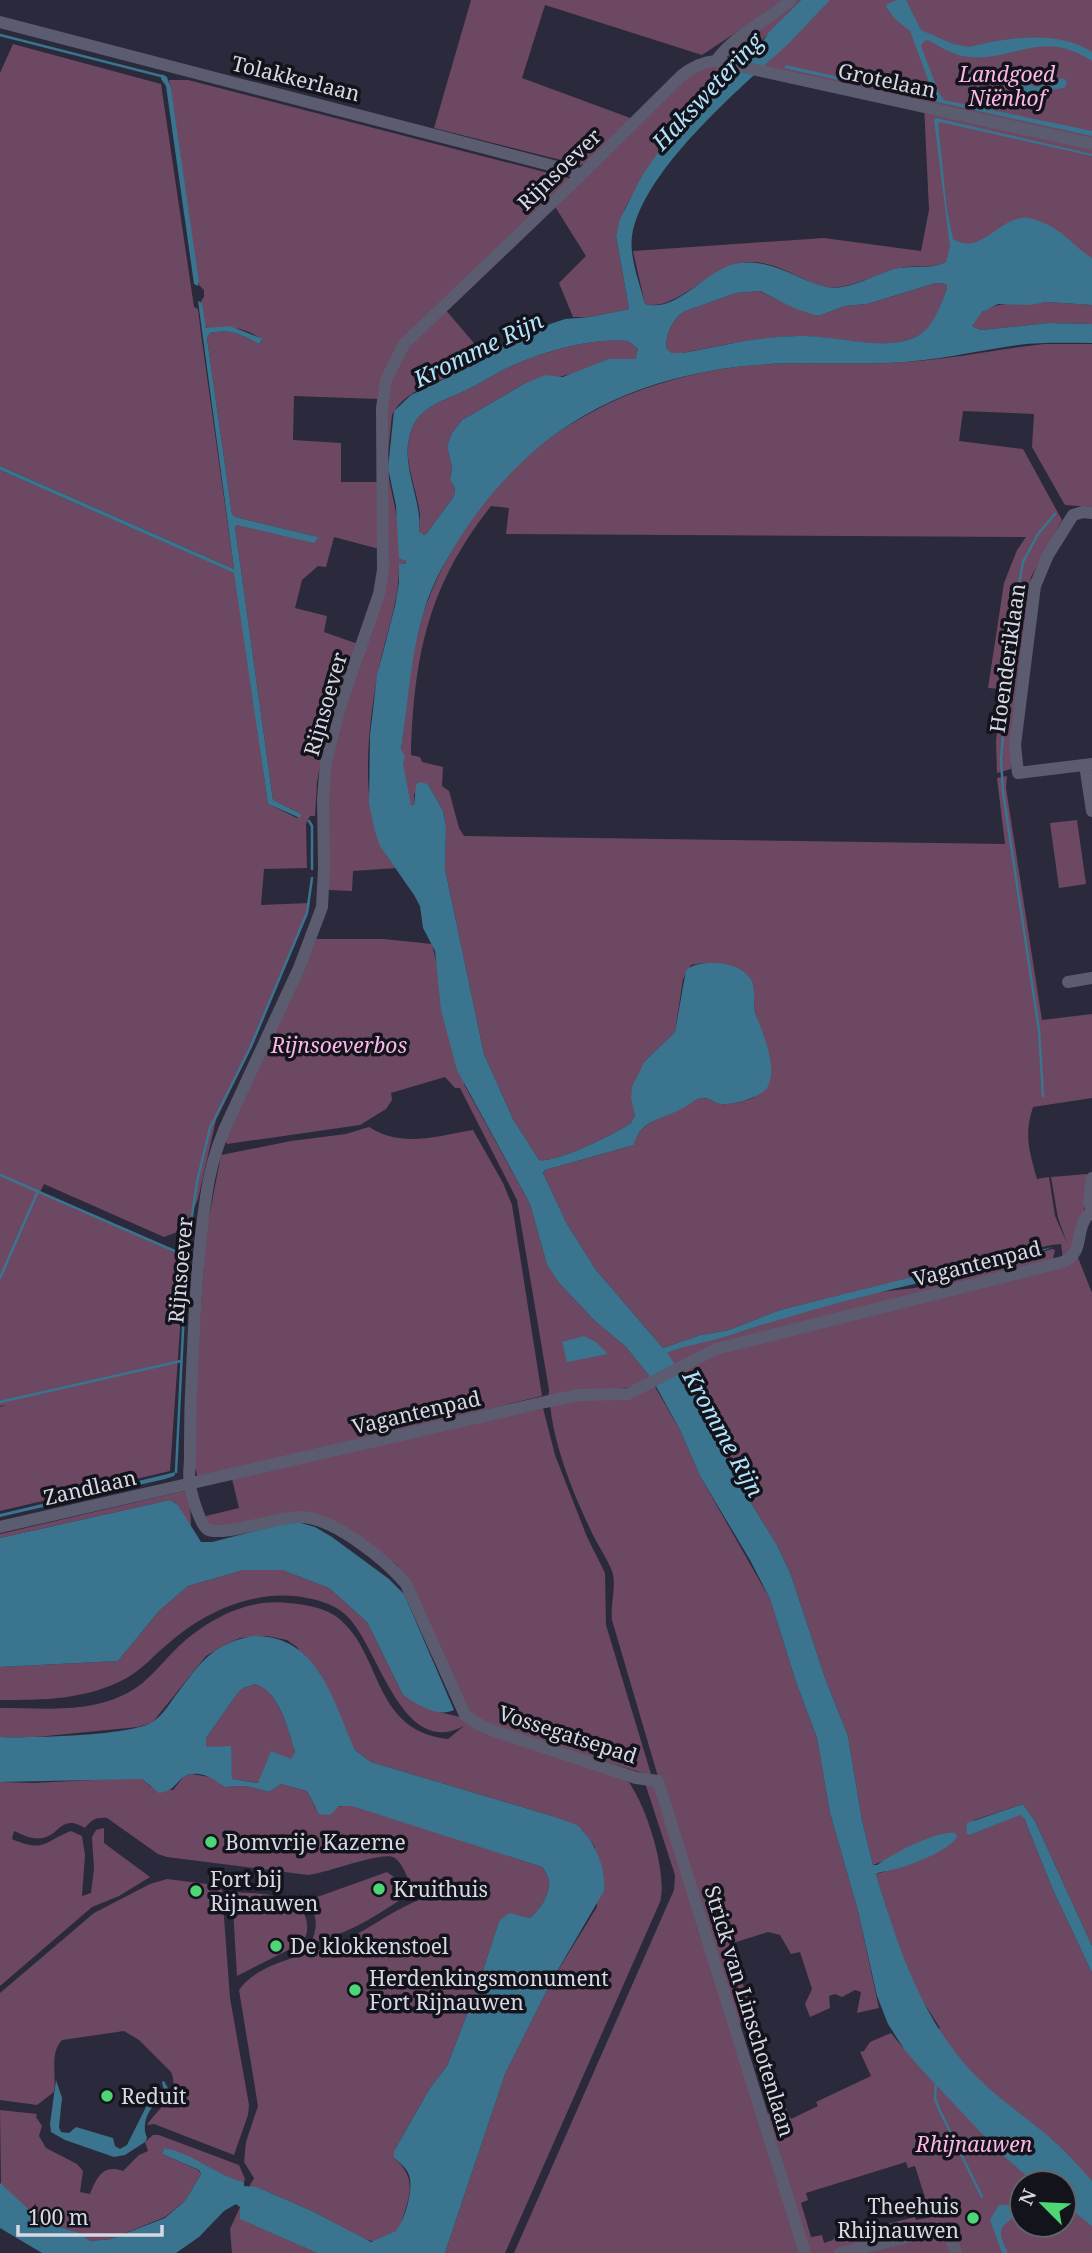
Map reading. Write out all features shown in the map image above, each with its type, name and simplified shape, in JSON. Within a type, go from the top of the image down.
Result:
[{"type":"street","points":[[716,61],[727,45],[766,21],[790,0]]},
{"type":"street","name":"Tolakkerlaan","points":[[0,22],[313,102],[581,175]]},
{"type":"street","name":"Grotelaan","points":[[716,61],[1092,145]]},
{"type":"street","name":"Rijnsoever","points":[[190,1484],[194,1324],[206,1197],[216,1149],[299,968],[321,907],[326,762],[339,710],[378,598],[383,570],[382,408],[386,380],[404,344],[419,328],[681,76],[695,66],[716,61]]},
{"type":"street","name":"Hoenderiklaan","points":[[1088,764],[1018,773],[1015,745],[1035,586],[1048,555],[1073,515],[1092,513]]},
{"type":"street","points":[[1088,764],[1092,811]]},
{"type":"street","points":[[1069,982],[1092,978]]},
{"type":"street","points":[[1092,1178],[1089,1202],[1092,1211]]},
{"type":"street","name":"Vagantenpad","points":[[190,1484],[579,1395],[628,1394],[716,1349],[1063,1262],[1077,1251],[1083,1221],[1092,1211]]},
{"type":"street","name":"Zandlaan","points":[[0,1527],[190,1484]]},
{"type":"street","name":"Vossegatsepad","points":[[190,1484],[201,1522],[213,1531],[220,1532],[290,1517],[316,1519],[345,1534],[392,1566],[406,1584],[428,1628],[465,1715],[473,1721],[497,1732],[636,1778],[658,1781]]},
{"type":"street","name":"Strick van Linschotenlaan","points":[[658,1781],[805,2253]]},
{"type":"street","points":[[840,2253],[943,2229],[951,2238],[956,2253]]},
{"type":"green space","points":[[471,0],[782,0],[702,55],[545,5],[522,78],[633,119],[590,162],[581,165],[434,128]]},
{"type":"green space","points":[[793,0],[801,0],[764,38],[749,64],[730,60],[727,50]]},
{"type":"green space","name":"Landgoed Niënhof","points":[[826,0],[1092,0],[1092,259],[946,262],[934,266],[900,268],[854,284],[835,287],[818,284],[771,265],[751,262],[722,270],[670,301],[657,305],[645,304],[633,251],[824,238],[921,251],[929,210],[924,104],[763,67]]},
{"type":"green space","points":[[13,44],[161,84],[194,307],[198,309],[234,569],[0,466],[0,73]]},
{"type":"green space","points":[[717,66],[739,72],[661,148],[625,208],[616,236],[629,309],[590,317],[573,317],[559,283],[586,256],[554,205],[682,81],[696,71]]},
{"type":"green space","points":[[169,80],[188,80],[564,175],[569,179],[413,328],[379,399],[294,396],[293,440],[341,443],[341,482],[379,482],[379,549],[334,537],[326,567],[318,566],[302,580],[295,608],[327,616],[324,632],[358,644],[323,749],[315,816],[310,816],[306,824],[307,868],[264,869],[261,905],[310,903],[308,911],[252,1047],[216,1120],[198,1199],[185,1229],[164,1237],[44,1184],[40,1192],[185,1257],[170,1471],[0,1511],[0,1407],[6,1405],[0,1406],[0,470],[235,573],[268,804],[297,818],[301,814],[273,800],[235,527],[237,525],[318,537],[235,517],[232,514],[207,338],[210,333],[230,332],[259,344],[263,340],[237,328],[208,329],[205,326],[201,301],[204,290],[199,285]]},
{"type":"green space","points":[[936,283],[946,284],[942,303],[925,331],[911,339],[869,343],[798,336],[754,340],[682,353],[672,353],[666,348],[670,328],[683,312],[736,293],[759,291],[796,308],[821,315],[845,306],[867,304]]},
{"type":"green space","points":[[1047,302],[1092,305],[1092,324],[1049,323],[981,330],[972,326],[978,316],[995,306]]},
{"type":"green space","points":[[444,308],[485,356],[474,352],[480,362],[408,396],[392,415],[388,453],[389,479],[406,560],[405,564],[399,563],[395,605],[378,673],[371,720],[368,775],[375,828],[384,850],[397,868],[353,871],[352,891],[329,890],[328,774],[340,715],[377,613],[387,392],[400,357]]},
{"type":"green space","points":[[597,341],[628,341],[638,349],[635,359],[608,359],[572,374],[524,384],[462,420],[452,433],[447,446],[454,496],[427,533],[424,535],[419,531],[420,515],[409,462],[408,442],[414,423],[425,411],[503,370],[532,358]]},
{"type":"green space","points":[[1044,344],[1092,344],[1092,507],[1065,505],[1032,447],[1034,414],[963,411],[959,441],[1023,449],[1062,520],[1031,577],[1011,747],[1011,769],[997,773],[996,741],[1002,689],[988,688],[1004,583],[1017,550],[1026,537],[506,534],[509,508],[491,506],[452,565],[439,594],[421,653],[411,755],[420,757],[422,762],[443,767],[442,786],[449,791],[459,828],[464,836],[1005,844],[997,778],[1007,776],[1006,788],[1042,1020],[1092,1014],[1092,1098],[1033,1107],[1029,1126],[1030,1151],[1037,1179],[1049,1177],[1055,1216],[1067,1243],[1058,1218],[1051,1177],[1087,1174],[1084,1212],[1075,1246],[1063,1258],[1061,1244],[1051,1245],[780,1310],[729,1330],[701,1335],[663,1348],[596,1270],[567,1224],[543,1173],[545,1170],[634,1145],[645,1127],[698,1099],[707,1098],[724,1104],[755,1097],[767,1082],[771,1067],[755,1011],[752,983],[747,975],[735,967],[713,963],[691,965],[683,979],[675,1032],[645,1061],[635,1115],[631,1123],[572,1153],[539,1160],[513,1119],[484,1054],[445,869],[446,826],[443,811],[428,784],[414,794],[414,806],[411,805],[406,785],[401,749],[416,639],[427,603],[450,553],[478,509],[512,471],[550,438],[593,412],[639,391],[690,375],[744,366],[907,362]]},
{"type":"green space","points":[[1077,820],[1086,884],[1059,888],[1050,823]]},
{"type":"green space","name":"Rijnsoeverbos","points":[[316,939],[384,939],[432,944],[440,991],[465,1086],[530,1204],[547,1265],[559,1283],[596,1322],[625,1346],[652,1379],[638,1386],[548,1399],[549,1390],[517,1200],[460,1088],[455,1088],[445,1077],[391,1093],[392,1100],[386,1109],[360,1125],[227,1144],[225,1139]]},
{"type":"green space","points":[[369,1127],[381,1133],[407,1139],[473,1130],[503,1183],[512,1205],[542,1396],[198,1478],[194,1464],[206,1233],[221,1155],[291,1141],[346,1134]]},
{"type":"green space","points":[[1055,1250],[1053,1259],[675,1365],[666,1353],[782,1318],[879,1292],[915,1288]]},
{"type":"green space","name":"Rhijnauwen","points":[[1077,1255],[1092,1293],[1092,1946],[1035,1821],[1023,1804],[974,1820],[970,1835],[1021,1814],[1092,1973],[1092,2253],[514,2253],[674,1890],[675,1875],[645,1783],[655,1786],[767,2114],[785,2106],[791,2119],[818,2106],[816,2102],[871,2076],[860,2052],[864,2051],[870,2042],[891,2033],[904,2049],[940,2028],[917,1992],[898,1947],[876,1874],[942,1850],[886,1860],[873,1865],[862,1820],[848,1736],[825,1678],[791,1575],[777,1545],[737,1480],[692,1389],[680,1372],[704,1358]],"holes":[[[906,2162],[908,2168],[915,2166],[931,2217],[916,2220],[915,2217],[834,2237],[824,2243],[822,2235],[811,2237],[801,2203],[808,2200],[806,2193]]]},
{"type":"green space","points":[[654,1385],[680,1430],[700,1476],[770,1599],[817,1738],[830,1813],[858,1911],[879,2008],[857,2013],[861,1992],[855,1990],[842,1997],[835,1994],[829,1996],[830,2008],[810,2017],[805,2004],[812,1989],[800,1952],[791,1954],[780,1935],[768,1932],[730,1944],[750,2006],[739,2025],[659,1780],[612,1620],[612,1571],[572,1487],[552,1421],[550,1405]]},
{"type":"green space","points":[[543,1408],[555,1455],[587,1537],[605,1573],[606,1625],[651,1774],[649,1775],[482,1724],[469,1714],[416,1598],[398,1566],[371,1544],[325,1519],[213,1527],[207,1521],[206,1516],[239,1508],[232,1479]]},
{"type":"green space","points":[[184,1491],[190,1494],[191,1529],[178,1505],[170,1500],[0,1538],[0,1534]]},
{"type":"green space","points":[[244,1570],[282,1570],[329,1588],[367,1622],[403,1695],[439,1712],[464,1718],[627,1780],[648,1821],[661,1874],[660,1902],[505,2253],[445,2253],[505,2074],[552,1980],[597,1907],[595,1847],[583,1831],[552,1816],[371,1762],[355,1750],[297,1647],[287,1640],[267,1636],[240,1638],[206,1656],[152,1723],[138,1727],[36,1737],[0,1737],[0,1708],[67,1708],[116,1698],[142,1683],[185,1640],[211,1622],[241,1608],[272,1602],[306,1605],[334,1615],[350,1630],[362,1647],[390,1705],[404,1721],[422,1732],[448,1739],[464,1726],[442,1732],[424,1727],[408,1714],[394,1695],[358,1630],[346,1615],[323,1602],[289,1596],[252,1599],[217,1611],[184,1631],[143,1667],[110,1686],[64,1697],[0,1700],[0,1667],[118,1661],[159,1611],[188,1586]]},
{"type":"green space","points":[[255,1684],[271,1695],[277,1703],[295,1752],[292,1759],[259,1783],[232,1779],[230,1747],[206,1747],[206,1738],[237,1694],[243,1688]]},
{"type":"green space","points":[[192,1774],[215,1778],[224,1787],[246,1786],[269,1792],[281,1784],[307,1791],[316,1809],[352,1805],[542,1867],[549,1880],[544,1900],[530,1918],[516,1915],[499,1921],[478,1986],[447,2066],[430,2088],[394,2151],[394,2158],[407,2174],[410,2189],[400,2226],[397,2231],[375,2242],[364,2239],[312,2211],[257,2187],[249,2187],[254,2178],[244,2162],[246,2142],[258,2106],[239,1990],[248,1980],[272,1965],[342,1942],[414,1902],[446,1897],[447,1888],[414,1892],[401,1865],[389,1856],[308,1875],[167,1857],[158,1854],[107,1818],[94,1820],[85,1828],[77,1824],[66,1824],[43,1838],[31,1838],[14,1831],[12,1839],[38,1846],[71,1831],[82,1836],[85,1855],[82,1896],[91,1893],[94,1869],[92,1837],[96,1830],[104,1828],[104,1843],[150,1877],[119,1896],[92,1907],[0,1986],[0,1782],[135,1778],[142,1779],[151,1787],[173,1790],[184,1776]]},
{"type":"green space","points":[[387,1872],[394,1877],[403,1895],[400,1900],[357,1926],[311,1943],[316,1921],[306,1901]]},
{"type":"green space","points":[[167,1879],[215,1885],[222,1890],[230,1998],[249,2105],[234,2155],[154,2124],[147,2125],[167,2101],[173,2088],[173,2080],[171,2072],[139,2040],[124,2031],[62,2040],[55,2058],[54,2092],[37,2105],[0,2100],[0,1993],[94,1913],[150,1884]]},
{"type":"green space","points":[[232,1892],[278,1896],[298,1905],[307,1924],[304,1940],[237,1976]]},
{"type":"green space","points":[[0,2110],[37,2114],[42,2126],[39,2136],[46,2148],[77,2164],[83,2171],[80,2192],[90,2194],[98,2177],[110,2169],[123,2171],[139,2155],[148,2151],[145,2142],[153,2135],[239,2165],[245,2179],[244,2182],[235,2180],[164,2148],[162,2154],[198,2170],[201,2174],[185,2201],[165,2217],[111,2239],[90,2241],[80,2233],[43,2222],[1,2185]]},
{"type":"green space","points":[[240,2207],[241,2219],[317,2253],[232,2253],[230,2229]]},
{"type":"water","points":[[801,0],[830,0],[697,131],[654,184],[640,210],[631,244],[645,304],[669,302],[716,272],[740,263],[764,264],[816,284],[835,288],[899,268],[928,267],[946,262],[950,247],[934,120],[936,118],[1092,154],[940,122],[938,124],[947,210],[953,239],[974,243],[1011,221],[1033,219],[1059,231],[1092,258],[1092,305],[1047,302],[1030,305],[998,304],[982,312],[972,326],[981,330],[1049,323],[1092,324],[1092,343],[1027,344],[903,362],[744,366],[700,373],[658,384],[619,398],[583,416],[518,465],[463,533],[441,569],[428,598],[416,643],[401,749],[405,757],[403,764],[411,805],[414,805],[416,785],[419,782],[428,784],[443,811],[446,826],[445,869],[484,1054],[513,1119],[539,1160],[572,1153],[631,1123],[635,1115],[631,1098],[632,1087],[645,1061],[675,1032],[686,970],[701,964],[719,963],[744,972],[752,982],[755,1011],[771,1061],[770,1080],[764,1091],[746,1100],[727,1104],[699,1099],[647,1125],[637,1136],[634,1145],[545,1170],[543,1173],[567,1224],[596,1270],[663,1348],[701,1335],[729,1330],[780,1310],[909,1278],[1053,1247],[1019,1259],[804,1312],[667,1353],[692,1389],[737,1480],[777,1545],[791,1575],[825,1678],[848,1736],[862,1820],[873,1865],[937,1835],[955,1833],[957,1837],[946,1848],[928,1857],[876,1874],[893,1929],[914,1982],[941,2032],[977,2077],[1053,2140],[1092,2181],[1092,2226],[1078,2215],[1078,2169],[1019,2169],[999,2152],[922,2070],[888,2024],[877,1996],[858,1911],[830,1813],[817,1738],[770,1599],[700,1476],[680,1430],[652,1379],[625,1346],[596,1322],[559,1283],[547,1265],[530,1204],[457,1070],[441,1010],[435,951],[423,928],[420,906],[380,846],[369,803],[370,735],[377,675],[395,606],[399,563],[405,564],[406,561],[399,558],[396,506],[388,468],[394,411],[411,395],[480,362],[474,352],[485,356],[524,333],[565,319],[629,309],[616,236],[620,219],[642,176],[661,148],[735,74],[749,64],[768,33]],"holes":[[[936,283],[946,284],[947,288],[930,325],[918,336],[898,342],[871,343],[788,336],[682,353],[672,353],[666,348],[670,328],[683,312],[736,293],[760,291],[796,309],[821,315],[845,306],[867,304]],[[613,340],[628,341],[638,349],[635,359],[608,359],[563,377],[545,375],[462,420],[452,433],[447,446],[454,496],[427,533],[424,535],[419,531],[408,442],[414,423],[425,411],[503,370],[564,348]]]},
{"type":"water","points":[[897,0],[906,0],[921,30],[953,44],[969,47],[1015,39],[1048,38],[1063,40],[1092,52],[1092,61],[1058,47],[1044,46],[1001,55],[969,57],[953,53],[928,40],[921,46],[944,100],[1092,131],[1092,136],[784,68],[786,65],[935,99],[910,31],[896,20],[886,7]]},
{"type":"water","points":[[1000,70],[1036,87],[1062,78],[1067,84],[1064,88],[1029,93],[994,81],[994,73]]},
{"type":"water","points":[[162,74],[167,77],[171,89],[198,286],[194,284],[166,86],[161,79]]},
{"type":"water","points":[[198,301],[202,303],[206,328],[230,326],[263,339],[259,344],[230,332],[210,333],[207,338],[232,514],[235,517],[318,537],[314,543],[237,525],[235,527],[273,800],[301,814],[300,818],[268,804],[234,573],[0,470],[0,466],[234,569]]},
{"type":"water","points":[[584,1336],[596,1342],[608,1354],[567,1362],[562,1342]]},
{"type":"water","points":[[176,1472],[174,1476],[165,1479],[0,1517],[0,1514]]},
{"type":"water","points":[[170,1500],[178,1505],[201,1542],[212,1542],[287,1523],[301,1523],[315,1527],[332,1537],[389,1579],[404,1594],[454,1710],[434,1711],[403,1695],[367,1622],[329,1588],[282,1570],[244,1570],[188,1586],[159,1611],[118,1661],[0,1667],[0,1538]]},
{"type":"water","points":[[253,1636],[275,1638],[293,1646],[308,1658],[330,1692],[355,1750],[371,1762],[577,1825],[598,1855],[604,1891],[552,1980],[505,2074],[445,2253],[317,2253],[240,2219],[240,2207],[236,2204],[224,2211],[199,2237],[176,2253],[42,2253],[0,2228],[0,2183],[43,2222],[80,2233],[90,2241],[111,2239],[165,2218],[185,2201],[201,2174],[199,2170],[162,2154],[164,2148],[185,2154],[244,2182],[244,2186],[257,2187],[312,2211],[371,2242],[396,2231],[408,2204],[410,2181],[403,2165],[394,2158],[394,2151],[430,2088],[447,2066],[478,1986],[499,1921],[509,1913],[530,1918],[547,1894],[549,1880],[542,1867],[352,1806],[339,1806],[330,1815],[319,1814],[307,1791],[281,1784],[269,1792],[246,1786],[224,1787],[209,1777],[192,1774],[182,1778],[170,1790],[159,1793],[142,1779],[0,1782],[0,1737],[80,1735],[143,1726],[154,1721],[166,1709],[207,1657],[226,1644]],"holes":[[[255,1684],[264,1689],[282,1712],[295,1752],[291,1759],[271,1751],[258,1783],[232,1779],[231,1746],[206,1747],[206,1738],[243,1688]]]},
{"type":"water","points":[[1023,1804],[1035,1821],[1092,1946],[1092,1973],[1053,1890],[1024,1818],[1020,1815],[970,1835],[966,1833],[967,1823]]},
{"type":"water","points":[[56,2080],[62,2098],[59,2127],[61,2132],[69,2133],[76,2127],[113,2138],[115,2146],[120,2149],[127,2145],[153,2093],[164,2091],[162,2082],[164,2081],[169,2090],[168,2096],[155,2104],[149,2112],[145,2125],[145,2142],[125,2155],[114,2157],[65,2140],[51,2132]]},
{"type":"water","points":[[999,2205],[1008,2205],[1008,2222],[1001,2233],[1008,2253],[1002,2253],[990,2220]]},
{"type":"waterway","points":[[0,35],[161,76]]},
{"type":"waterway","points":[[1043,1096],[1039,1030],[1003,792],[1001,759],[1015,606],[1023,562],[1038,534],[1055,514]]},
{"type":"waterway","points":[[309,821],[312,826],[312,869]]},
{"type":"waterway","points":[[176,1472],[187,1250],[197,1182],[210,1128],[251,1046],[307,913],[312,878]]},
{"type":"waterway","points":[[0,1175],[186,1256]]},
{"type":"waterway","points":[[0,1278],[38,1191]]},
{"type":"waterway","points":[[0,1402],[181,1361]]},
{"type":"waterway","points":[[936,2082],[935,2099],[982,2197]]},
{"type":"place","name":"Bomvrije Kazerne","points":[[211,1842]]},
{"type":"place","name":"Kruithuis","points":[[379,1889]]},
{"type":"place","name":"Fort bij Rijnauwen","points":[[196,1891]]},
{"type":"place","name":"De klokkenstoel","points":[[276,1946]]},
{"type":"place","name":"Herdenkingsmonument Fort Rijnauwen","points":[[355,1990]]},
{"type":"place","name":"Reduit","points":[[107,2096]]},
{"type":"place","name":"Theehuis Rhijnauwen","points":[[973,2218]]},
{"type":"water label","name":"Hakswetering","points":[[707,91]]},
{"type":"water label","name":"Kromme Rijn","points":[[478,349]]},
{"type":"water label","name":"Kromme Rijn","points":[[724,1433]]}]
